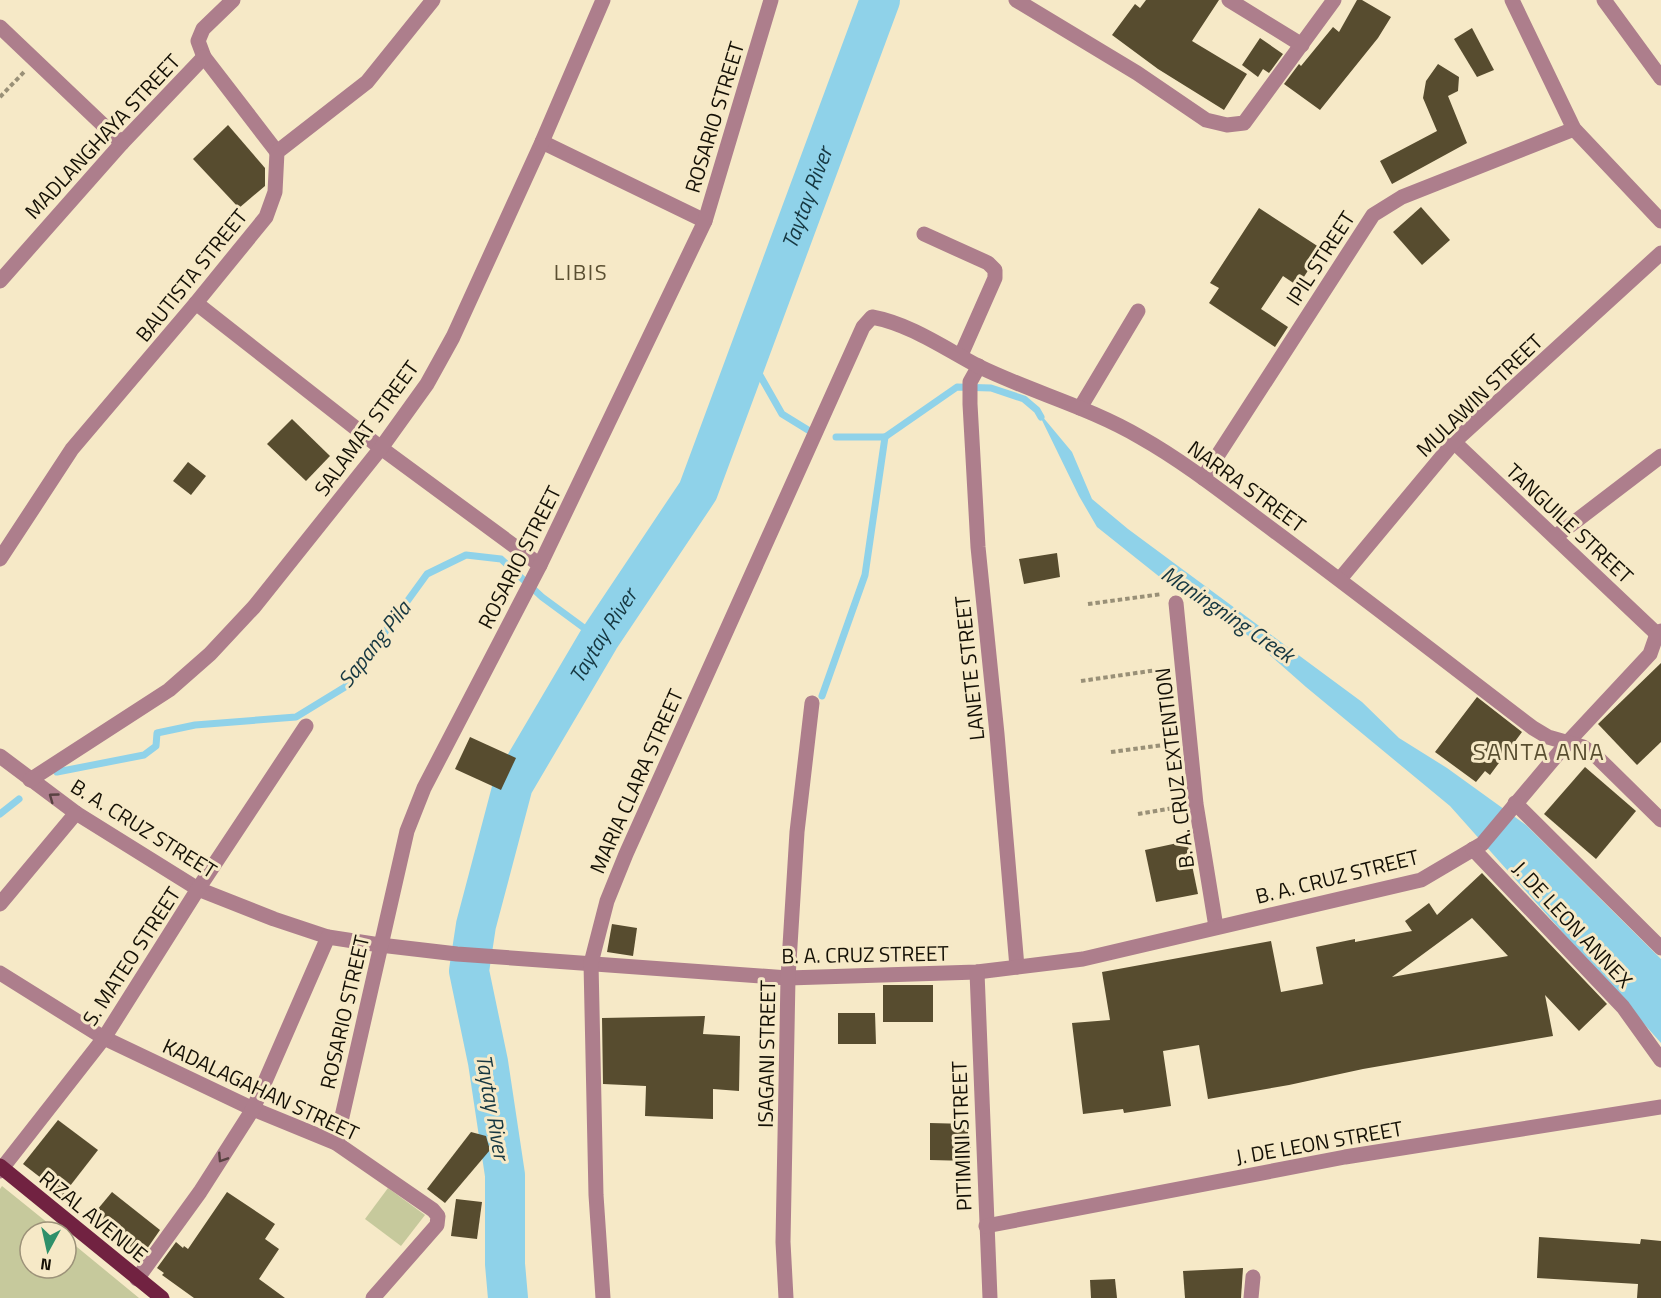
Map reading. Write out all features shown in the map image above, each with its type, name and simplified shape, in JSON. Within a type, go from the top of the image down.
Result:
[{"type":"main road","name":"RIZAL AVENUE","points":[[1,1168],[162,1298]]},
{"type":"street","points":[[204,57],[198,41],[203,29],[233,0]]},
{"type":"street","points":[[277,152],[367,82],[433,0]]},
{"type":"street","name":"SALAMAT STREET","points":[[30,780],[169,690],[210,654],[254,607],[381,448],[427,384],[453,337],[542,142],[603,0]]},
{"type":"street","name":"ROSARIO STREET","points":[[336,1143],[406,831],[423,788],[540,565],[705,222],[771,0]]},
{"type":"street","points":[[1016,0],[1137,73],[1206,120],[1227,125],[1245,123],[1334,0]]},
{"type":"street","points":[[1229,0],[1302,45]]},
{"type":"street","points":[[1512,0],[1574,129],[1661,221]]},
{"type":"street","points":[[1604,0],[1661,78]]},
{"type":"street","points":[[0,27],[122,142]]},
{"type":"street","name":"MADLANGHAYA STREET","points":[[0,281],[122,142],[204,57],[277,152]]},
{"type":"street","name":"IPIL STREET","points":[[1203,478],[1373,215],[1402,197],[1574,129]]},
{"type":"street","points":[[542,142],[705,222]]},
{"type":"street","name":"BAUTISTA STREET","points":[[0,559],[72,449],[266,217],[275,192],[277,152]]},
{"type":"street","points":[[924,234],[988,263],[995,270],[995,278],[961,355]]},
{"type":"street","name":"MULAWIN STREET","points":[[1340,579],[1454,442],[1661,253]]},
{"type":"street","points":[[196,303],[381,448],[540,565]]},
{"type":"street","points":[[1080,408],[1138,311]]},
{"type":"street","name":"NARRA STREET","points":[[872,317],[886,320],[945,346],[979,366],[1140,436],[1203,478],[1340,579],[1533,728],[1548,737],[1583,747],[1596,756],[1661,820]]},
{"type":"street","name":"MARIA CLARA STREET","points":[[603,1298],[596,1195],[591,963],[607,901],[863,327],[872,317]]},
{"type":"street","name":"LANETE STREET","points":[[979,366],[970,382],[978,547],[1017,967]]},
{"type":"street","name":"TANGUILE STREET","points":[[1454,442],[1659,632]]},
{"type":"street","points":[[1555,537],[1661,456]]},
{"type":"street","name":"B. A. CRUZ EXTENTION","points":[[1176,603],[1196,804],[1216,927]]},
{"type":"street","name":"B. A. CRUZ STREET","points":[[0,756],[76,813],[198,889],[274,919],[328,936],[456,954],[788,978],[977,972],[1083,959],[1421,880],[1478,846],[1567,743],[1650,654],[1659,632]]},
{"type":"street","name":"ISAGANI STREET","points":[[786,1298],[783,1242],[788,978],[797,832],[812,704]]},
{"type":"street","name":"S. MATEO STREET","points":[[1,1168],[104,1038],[198,889],[306,726]]},
{"type":"street","points":[[1513,806],[1661,948]]},
{"type":"street","points":[[0,904],[76,813]]},
{"type":"street","name":"J. DE LEON ANNEX","points":[[1478,846],[1623,1007],[1661,1060]]},
{"type":"street","points":[[137,1279],[200,1192],[253,1109],[328,936]]},
{"type":"street","name":"PITIMINI STREET","points":[[977,972],[990,1298]]},
{"type":"street","name":"KADALAGAHAN STREET","points":[[0,973],[104,1038],[253,1109],[336,1143],[433,1210],[438,1216],[437,1226],[373,1298]]},
{"type":"street","name":"J. DE LEON STREET","points":[[986,1226],[1345,1157],[1661,1107]]},
{"type":"street","points":[[1251,1298],[1253,1277]]},
{"type":"path","points":[[0,97],[35,60]]},
{"type":"path","points":[[1088,604],[1161,594],[1176,603]]},
{"type":"path","points":[[1081,681],[1182,666]]},
{"type":"path","points":[[1111,752],[1190,742]]},
{"type":"path","points":[[1138,814],[1196,804]]},
{"type":"green space","points":[[2,1186],[44,1220],[18,1220],[18,1280],[78,1280],[78,1248],[139,1298],[0,1298],[0,1189]]},
{"type":"green space","points":[[388,1188],[425,1215],[401,1246],[365,1219]]},
{"type":"water","points":[[1037,410],[1072,452],[1092,499],[1128,529],[1362,702],[1399,738],[1447,768],[1526,825],[1661,959],[1661,1043],[1450,806],[1306,687],[1213,605],[1161,578],[1097,527],[1079,496]]},
{"type":"building","points":[[1146,0],[1219,0],[1192,41],[1247,74],[1224,110],[1158,69],[1112,35],[1135,4],[1140,8]]},
{"type":"building","points":[[1357,0],[1362,0],[1391,17],[1378,38],[1320,110],[1284,84],[1333,27],[1339,32]]},
{"type":"building","points":[[1472,28],[1494,70],[1477,77],[1454,39]]},
{"type":"building","points":[[1260,38],[1283,54],[1269,73],[1263,69],[1258,77],[1242,65]]},
{"type":"building","points":[[1438,64],[1459,77],[1458,91],[1448,96],[1467,143],[1392,184],[1380,161],[1437,131],[1423,98],[1426,81]]},
{"type":"building","points":[[228,125],[265,168],[265,186],[239,208],[193,159]]},
{"type":"building","points":[[1421,207],[1450,240],[1422,265],[1393,232]]},
{"type":"building","points":[[1259,208],[1322,249],[1298,286],[1283,276],[1261,309],[1288,327],[1275,347],[1209,303],[1219,288],[1210,283]]},
{"type":"building","points":[[292,419],[330,456],[306,481],[267,444]]},
{"type":"building","points":[[188,462],[206,476],[191,495],[173,481]]},
{"type":"building","points":[[1057,553],[1060,577],[1024,584],[1019,559]]},
{"type":"building","points":[[1661,663],[1661,742],[1637,765],[1598,724]]},
{"type":"building","points":[[1477,697],[1522,732],[1490,775],[1485,771],[1476,782],[1435,752]]},
{"type":"building","points":[[470,737],[516,758],[501,790],[455,769]]},
{"type":"building","points":[[1585,767],[1636,811],[1596,859],[1544,814]]},
{"type":"building","points":[[1187,841],[1198,894],[1156,902],[1145,850]]},
{"type":"building","points":[[1482,873],[1607,1004],[1579,1031],[1545,995],[1553,1036],[1208,1099],[1199,1045],[1163,1051],[1171,1106],[1124,1113],[1123,1109],[1083,1114],[1072,1023],[1110,1020],[1102,972],[1271,941],[1281,992],[1323,984],[1316,947],[1412,931],[1405,921],[1429,903],[1437,915]],"holes":[[[1472,918],[1508,956],[1392,977]]]},
{"type":"building","points":[[612,924],[637,928],[633,956],[607,952]]},
{"type":"building","points":[[883,985],[933,985],[933,1022],[883,1022]]},
{"type":"building","points":[[838,1013],[875,1013],[876,1044],[838,1044]]},
{"type":"building","points":[[705,1016],[703,1034],[740,1036],[739,1091],[713,1089],[713,1119],[645,1116],[646,1086],[603,1084],[602,1018]]},
{"type":"building","points":[[58,1120],[98,1150],[63,1195],[23,1164]]},
{"type":"building","points":[[930,1123],[968,1124],[968,1140],[971,1140],[970,1161],[930,1160]]},
{"type":"building","points":[[471,1132],[486,1136],[490,1150],[445,1203],[427,1189]]},
{"type":"building","points":[[112,1192],[160,1230],[142,1256],[92,1216]]},
{"type":"building","points":[[227,1192],[275,1224],[265,1239],[279,1249],[259,1279],[285,1298],[194,1298],[162,1275],[164,1273],[157,1268],[176,1242],[188,1249]]},
{"type":"building","points":[[456,1199],[482,1202],[477,1239],[451,1236]]},
{"type":"building","points":[[1539,1237],[1640,1244],[1641,1239],[1661,1241],[1661,1298],[1637,1298],[1638,1284],[1537,1278]]},
{"type":"building","points":[[1243,1268],[1241,1298],[1185,1298],[1183,1271]]},
{"type":"building","points":[[1115,1279],[1117,1298],[1091,1298],[1090,1280]]},
{"type":"waterway","name":"Taytay River","points":[[508,1298],[505,1264],[505,1175],[488,1062],[469,971],[476,925],[513,785],[599,639],[698,491],[880,0]]},
{"type":"waterway","name":"Maningning Creek","points":[[749,356],[782,414],[808,430]]},
{"type":"waterway","name":"Maningning Creek","points":[[836,437],[885,437],[957,387],[991,388],[1024,399],[1037,410],[1041,417]]},
{"type":"waterway","points":[[822,696],[865,575],[885,437]]},
{"type":"waterway","name":"Sapang Pila","points":[[57,772],[144,755],[156,746],[157,733],[195,725],[296,717],[345,687],[427,574],[466,555],[501,559],[542,597],[599,639]]},
{"type":"waterway","name":"Sapang Pila","points":[[0,814],[19,799]]},
{"type":"district","name":"LIBIS","points":[[581,272]]},
{"type":"district","name":"SANTA ANA","points":[[1539,751]]}]
